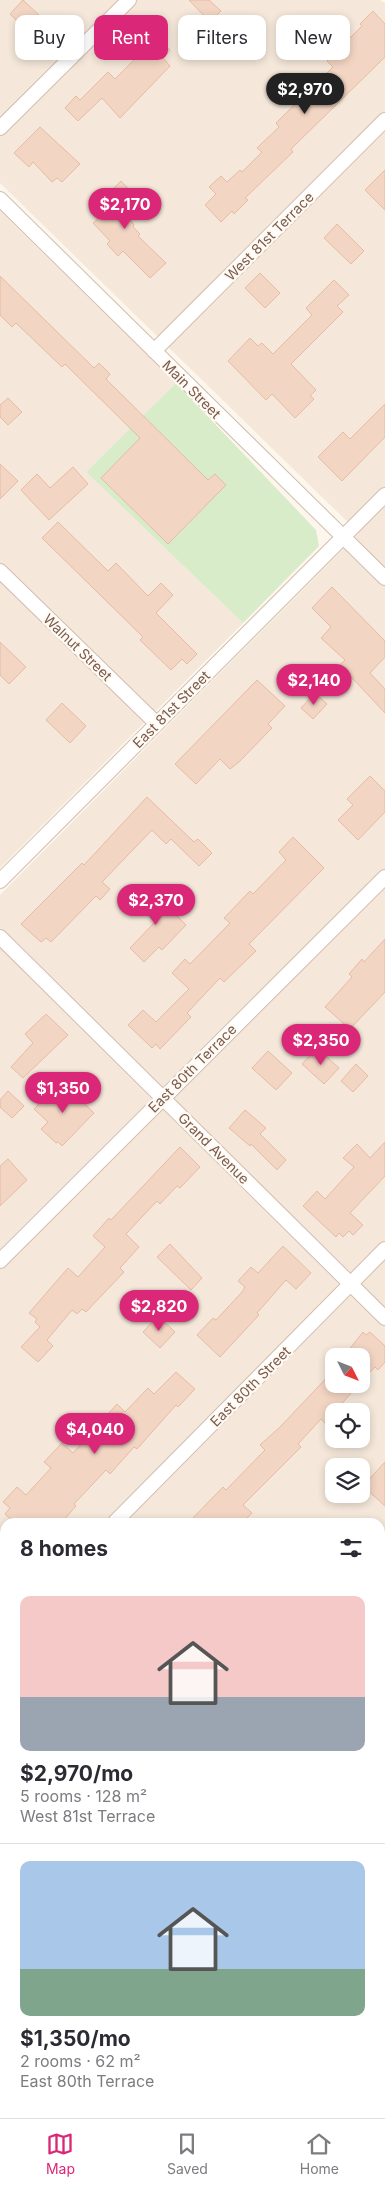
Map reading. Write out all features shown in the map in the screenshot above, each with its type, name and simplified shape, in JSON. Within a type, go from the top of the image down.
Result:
[{"type":"street","points":[[0,128],[129,0]]},
{"type":"street","name":"West 81st Terrace","points":[[154,351],[385,120]]},
{"type":"street","name":"Main Street","points":[[0,199],[385,578]]},
{"type":"street","name":"East 81st Street","points":[[0,881],[385,495]]},
{"type":"street","name":"Walnut Street","points":[[0,571],[157,724]]},
{"type":"street","name":"East 80th Terrace","points":[[0,1261],[385,877]]},
{"type":"street","name":"Grand Avenue","points":[[0,937],[385,1318]]},
{"type":"street","name":"East 80th Street","points":[[119,1518],[385,1249]]},
{"type":"shaded area","points":[[0,0],[380,0],[385,3],[385,1518],[0,1518],[0,895],[359,533],[0,183]]},
{"type":"shaded area","points":[[0,211],[176,383],[86,472],[243,623],[0,868]]},
{"type":"green space","points":[[176,383],[316,530],[319,546],[243,623],[86,472]]},
{"type":"building","points":[[23,0],[39,15],[15,15],[15,19],[10,14]]},
{"type":"building","points":[[189,0],[209,0],[221,11],[217,15],[203,15]]},
{"type":"building","points":[[373,11],[385,24],[385,57],[291,149],[293,152],[245,198],[248,200],[234,214],[232,211],[221,222],[205,205],[216,194],[209,187],[221,176],[227,182],[240,170],[242,172],[262,152],[257,148],[279,127],[276,123],[333,67],[328,60],[350,60],[350,38],[362,26],[360,24]]},
{"type":"building","points":[[134,60],[165,60],[170,66],[120,118],[102,98],[78,121],[65,108],[76,96],[80,100],[108,72],[115,79]]},
{"type":"building","points":[[40,127],[80,164],[62,182],[57,178],[52,182],[33,162],[29,167],[14,153]]},
{"type":"building","points":[[385,170],[385,210],[365,190]]},
{"type":"building","points":[[121,181],[138,199],[125,212],[134,225],[133,227],[140,234],[138,236],[166,263],[150,278],[123,251],[118,256],[107,244],[110,241],[93,223],[98,219],[90,212]]},
{"type":"building","points":[[337,224],[364,251],[351,264],[324,238]]},
{"type":"building","points":[[260,273],[280,293],[265,308],[245,288]]},
{"type":"building","points":[[0,276],[94,368],[99,363],[110,374],[106,379],[208,480],[215,474],[226,485],[168,544],[101,478],[140,438],[65,364],[62,367],[16,323],[12,327],[0,315]]},
{"type":"building","points":[[334,280],[349,295],[337,306],[343,312],[291,364],[316,390],[310,396],[314,399],[295,418],[272,394],[266,400],[228,361],[250,338],[258,346],[262,343],[273,354],[312,315],[306,308]]},
{"type":"building","points":[[8,398],[22,412],[8,425],[0,417],[0,405]]},
{"type":"building","points":[[385,404],[385,437],[342,481],[318,457],[343,432],[350,439]]},
{"type":"building","points":[[0,464],[18,481],[0,499]]},
{"type":"building","points":[[73,467],[88,484],[49,520],[21,490],[37,474],[50,488]]},
{"type":"building","points":[[58,522],[108,571],[116,563],[148,596],[161,583],[173,595],[156,613],[197,654],[187,664],[182,659],[171,670],[140,640],[143,637],[42,538]]},
{"type":"building","points":[[332,587],[385,641],[385,657],[370,673],[385,689],[385,713],[340,665],[345,660],[321,638],[331,627],[312,608]]},
{"type":"building","points":[[0,642],[26,667],[9,684],[0,675]]},
{"type":"building","points":[[257,680],[285,706],[268,724],[272,728],[239,762],[230,769],[220,759],[196,784],[175,764]]},
{"type":"building","points":[[315,693],[327,704],[313,719],[301,708]]},
{"type":"building","points":[[62,703],[86,726],[70,743],[46,720]]},
{"type":"building","points":[[370,776],[385,791],[385,812],[358,840],[338,820],[353,805],[347,799]]},
{"type":"building","points":[[147,797],[194,842],[198,839],[212,853],[199,866],[171,839],[166,844],[152,830],[102,882],[110,889],[100,900],[96,896],[51,942],[46,938],[41,942],[21,924],[82,863],[84,865]]},
{"type":"building","points":[[293,837],[324,868],[249,944],[256,951],[224,982],[220,978],[187,1013],[191,1017],[160,1049],[156,1044],[152,1048],[128,1025],[143,1010],[156,1022],[189,989],[172,973],[185,959],[190,964],[230,923],[224,918],[250,891],[253,894],[286,860],[279,852]]},
{"type":"building","points":[[149,888],[186,925],[162,950],[159,947],[144,962],[130,948],[155,922],[135,903]]},
{"type":"building","points":[[385,939],[385,992],[350,1029],[325,1007],[352,977],[349,974],[362,959],[364,962]]},
{"type":"building","points":[[46,1014],[68,1035],[23,1078],[11,1067],[33,1043],[25,1034]]},
{"type":"building","points":[[317,1048],[339,1068],[324,1084],[302,1064]]},
{"type":"building","points":[[268,1051],[292,1073],[276,1090],[252,1068]]},
{"type":"building","points":[[356,1064],[368,1076],[353,1092],[341,1081]]},
{"type":"building","points":[[61,1081],[94,1113],[62,1146],[41,1129],[48,1122],[34,1109]]},
{"type":"building","points":[[8,1091],[24,1106],[12,1118],[0,1107],[0,1100]]},
{"type":"building","points":[[245,1110],[266,1128],[260,1134],[286,1160],[277,1170],[251,1144],[250,1146],[229,1128]]},
{"type":"building","points":[[385,1142],[385,1176],[350,1213],[363,1225],[353,1235],[349,1231],[343,1237],[339,1233],[336,1237],[303,1206],[317,1191],[325,1199],[354,1167],[343,1158],[357,1144],[370,1158]]},
{"type":"building","points":[[180,1147],[200,1167],[180,1188],[177,1186],[160,1204],[157,1201],[126,1234],[139,1247],[120,1268],[124,1272],[86,1312],[82,1309],[77,1314],[72,1310],[47,1340],[53,1346],[38,1362],[21,1347],[40,1327],[35,1322],[37,1319],[29,1313],[68,1268],[78,1277],[105,1247],[93,1236],[109,1218],[111,1220]]},
{"type":"building","points":[[8,1159],[27,1180],[0,1206],[0,1166]]},
{"type":"building","points":[[170,1244],[202,1278],[191,1290],[157,1257]]},
{"type":"building","points":[[283,1246],[311,1273],[296,1289],[286,1280],[257,1313],[259,1315],[220,1357],[197,1335],[213,1318],[216,1320],[242,1292],[245,1287],[238,1281],[251,1267],[258,1273]]},
{"type":"building","points":[[158,1316],[175,1332],[160,1348],[143,1332]]},
{"type":"building","points":[[363,1332],[366,1335],[370,1332],[385,1346],[385,1362],[378,1370],[375,1367],[370,1372],[370,1348],[350,1348]]},
{"type":"building","points":[[176,1372],[195,1389],[178,1407],[176,1405],[137,1449],[134,1447],[110,1474],[106,1470],[74,1504],[76,1506],[66,1518],[10,1518],[5,1514],[10,1508],[3,1502],[17,1487],[26,1495],[51,1468],[44,1462],[62,1443],[73,1453],[117,1404],[125,1412],[148,1388],[154,1394]]},
{"type":"building","points":[[325,1380],[325,1393],[351,1393],[342,1403],[325,1403],[325,1423],[321,1419],[298,1444],[301,1447],[243,1505],[252,1513],[247,1518],[193,1518],[223,1487],[226,1490],[265,1450],[260,1445],[280,1427]]},
{"type":"building","points":[[385,1462],[385,1506],[370,1492],[370,1478]]}]
